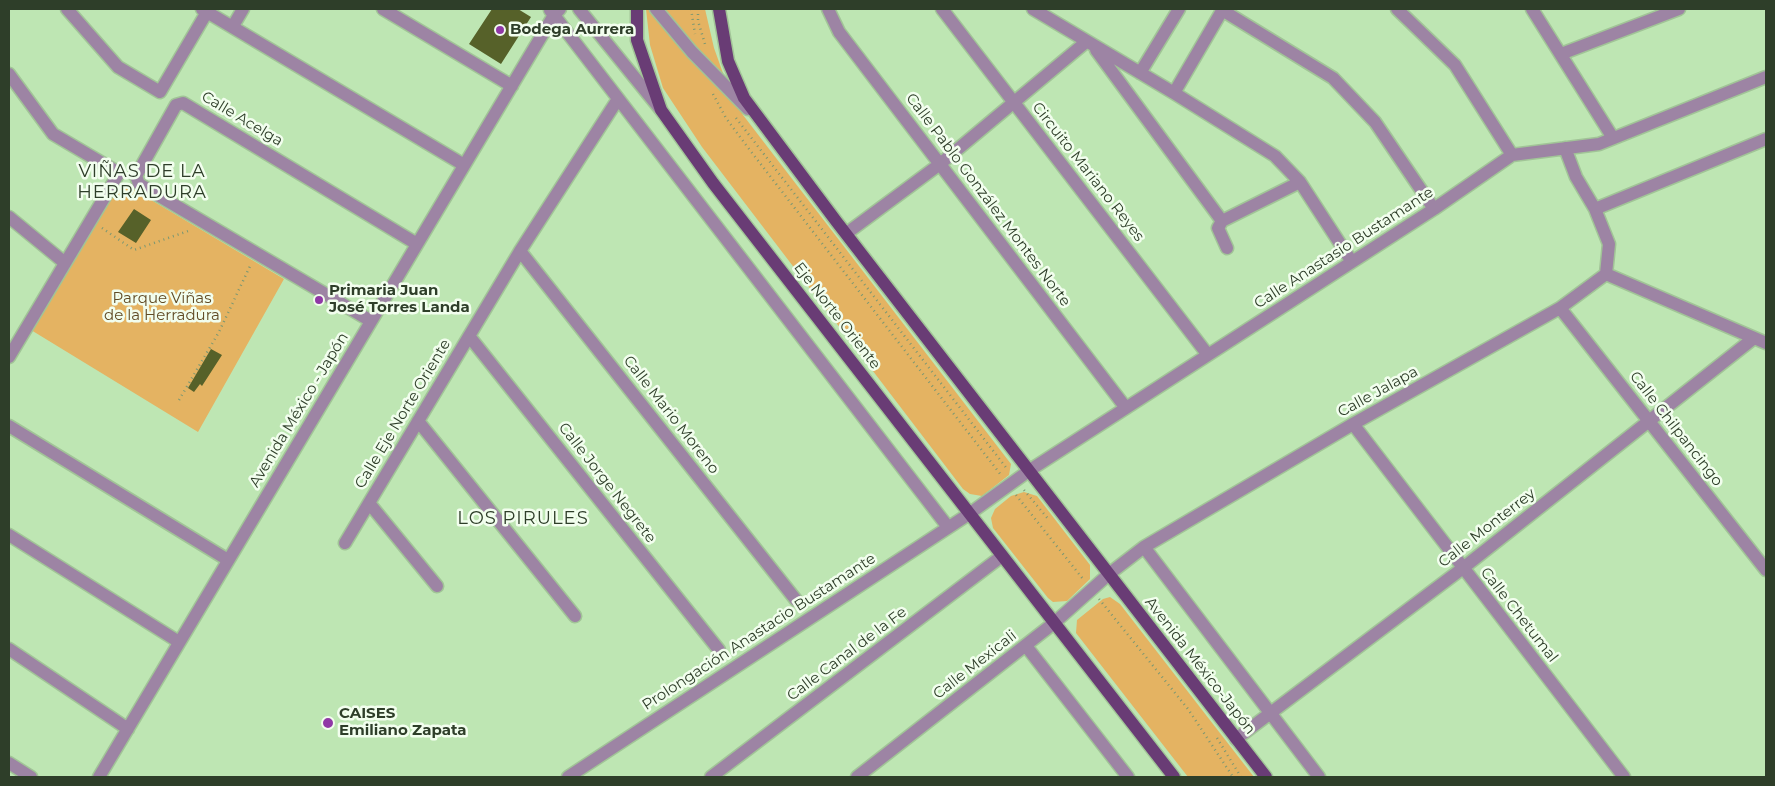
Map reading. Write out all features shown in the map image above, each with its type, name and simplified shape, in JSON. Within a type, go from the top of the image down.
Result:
[{"type":"main road","name":"Eje Norte Oriente","points":[[637,9],[637,40],[660,110],[713,183],[1054,624]]},
{"type":"main road","points":[[719,9],[728,61],[744,98],[1109,574]]},
{"type":"main road","name":"Avenida México-Japón","points":[[1109,574],[1266,777]]},
{"type":"main road","points":[[1054,624],[1174,777]]},
{"type":"street","points":[[67,9],[118,67],[160,92],[204,10],[464,165]]},
{"type":"street","points":[[233,26],[243,9]]},
{"type":"street","points":[[383,9],[512,86]]},
{"type":"street","points":[[579,9],[660,110]]},
{"type":"street","points":[[656,9],[692,52],[764,125]]},
{"type":"street","name":"Calle Pablo González Montes Norte","points":[[828,9],[839,32],[1126,408]]},
{"type":"street","name":"Circuito Mariano Reyes","points":[[942,9],[1208,355]]},
{"type":"street","points":[[1033,9],[1275,156],[1300,182],[1352,262]]},
{"type":"street","points":[[1140,73],[1179,9]]},
{"type":"street","points":[[1396,9],[1455,65],[1512,155]]},
{"type":"street","points":[[1532,9],[1614,138]]},
{"type":"street","points":[[1561,54],[1646,14],[1679,9]]},
{"type":"street","points":[[1174,93],[1223,10],[1333,78],[1375,122],[1434,209]]},
{"type":"street","points":[[554,11],[618,99],[948,527]]},
{"type":"street","name":"Avenida México - Japón","points":[[98,777],[512,86],[554,11]]},
{"type":"street","points":[[847,233],[940,164],[1090,44]]},
{"type":"street","points":[[1090,44],[1222,221]]},
{"type":"street","points":[[9,74],[53,134],[119,173],[9,357]]},
{"type":"street","name":"Calle Anastasio Bustamante","points":[[969,514],[1030,470],[1434,209],[1512,155],[1599,144],[1766,77]]},
{"type":"street","name":"Calle Eje Norte Oriente","points":[[345,543],[520,251],[618,99]]},
{"type":"street","name":"Calle Acelga","points":[[371,321],[139,184],[136,176],[176,106],[183,103],[417,244]]},
{"type":"street","points":[[1596,209],[1766,139]]},
{"type":"street","points":[[1565,148],[1576,177],[1596,209],[1610,244],[1606,274],[1766,343]]},
{"type":"street","points":[[1227,248],[1218,228],[1222,221],[1300,182]]},
{"type":"street","points":[[9,217],[65,263]]},
{"type":"street","name":"Calle Mario Moreno","points":[[520,251],[796,600]]},
{"type":"street","name":"Calle Jalapa","points":[[1109,574],[1144,547],[1353,424],[1560,308],[1606,274]]},
{"type":"street","name":"Calle Chilpancingo","points":[[1560,308],[1766,570]]},
{"type":"street","name":"Calle Jorge Negrete","points":[[469,336],[719,650]]},
{"type":"street","name":"Calle Monterrey","points":[[1236,739],[1463,568],[1754,338]]},
{"type":"street","points":[[418,421],[575,616]]},
{"type":"street","name":"Calle Chetumal","points":[[1353,424],[1624,777]]},
{"type":"street","points":[[9,426],[228,560]]},
{"type":"street","points":[[369,503],[437,586]]},
{"type":"street","name":"Prolongación Anastacio Bustamante","points":[[568,777],[969,514]]},
{"type":"street","points":[[9,535],[179,642]]},
{"type":"street","points":[[1144,547],[1319,777]]},
{"type":"street","name":"Calle Canal de la Fe","points":[[711,777],[1002,556]]},
{"type":"street","name":"Calle Mexicali","points":[[857,777],[1054,624],[1109,574]]},
{"type":"street","points":[[1026,646],[1128,777]]},
{"type":"street","points":[[9,649],[128,729]]},
{"type":"street","points":[[9,763],[30,777]]},
{"type":"path","points":[[691,9],[696,38]]},
{"type":"path","points":[[712,93],[726,118],[746,145],[1018,498],[1188,708],[1233,777]]},
{"type":"path","points":[[90,221],[134,250],[206,224]]},
{"type":"path","points":[[179,400],[219,332],[253,260]]},
{"type":"green space","points":[[646,9],[705,9],[714,48],[724,76],[743,115],[1011,464],[1009,475],[982,496],[970,494],[963,489],[702,147],[663,88],[650,45]]},
{"type":"green space","name":"Parque Viñas de la Herradura","points":[[121,182],[284,279],[198,432],[31,330]]},
{"type":"green space","points":[[1024,492],[1037,496],[1090,565],[1090,579],[1067,601],[1053,602],[1048,598],[993,528],[991,518],[995,509],[1011,496]]},
{"type":"green space","points":[[1110,597],[1120,604],[1254,777],[1188,777],[1076,633],[1077,620],[1103,599]]},
{"type":"building","name":"Bodega Aurrera","points":[[492,9],[518,9],[531,17],[501,64],[469,44]]},
{"type":"building","points":[[134,209],[151,220],[136,243],[118,232]]},
{"type":"building","points":[[211,349],[222,355],[202,386],[200,384],[194,392],[188,388]]},
{"type":"place","name":"Bodega Aurrera","points":[[500,30]]},
{"type":"place","name":"Primaria Juan José Torres Landa","points":[[319,300]]},
{"type":"place","name":"CAISES Emiliano Zapata","points":[[328,723]]},
{"type":"district","name":"VIÑAS DE LA HERRADURA","points":[[142,182]]},
{"type":"district","name":"LOS PIRULES","points":[[523,519]]}]
